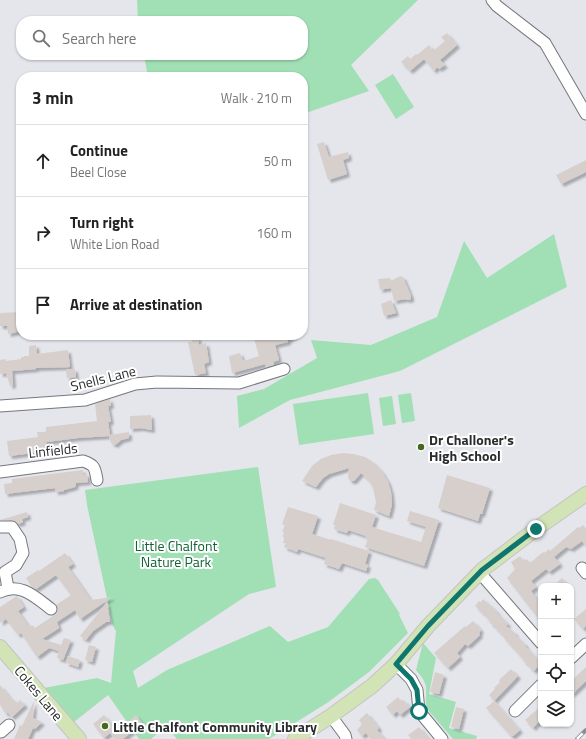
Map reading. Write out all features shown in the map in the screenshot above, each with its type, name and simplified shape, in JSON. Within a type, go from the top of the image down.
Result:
[{"type":"main road","points":[[295,739],[331,716],[372,686],[396,664],[428,626],[480,573],[536,529],[586,494]]},
{"type":"main road","name":"Cokes Lane","points":[[0,647],[79,739]]},
{"type":"street","points":[[492,0],[497,6],[545,42],[586,114]]},
{"type":"street","name":"Snells Lane","points":[[0,406],[85,400],[135,384],[143,383],[239,383],[284,369]]},
{"type":"street","name":"Linfields","points":[[0,472],[83,461],[90,464],[95,469],[96,480]]},
{"type":"street","points":[[0,527],[12,527],[20,539],[23,553],[16,565],[5,572],[4,590],[16,588],[32,594],[51,609]]},
{"type":"street","points":[[480,573],[538,640]]},
{"type":"street","points":[[574,655],[586,644]]},
{"type":"street","points":[[396,664],[411,679],[417,690],[419,711],[442,739]]},
{"type":"street","points":[[515,711],[538,688]]},
{"type":"street","points":[[331,716],[345,735],[346,739]]},
{"type":"green space","points":[[137,0],[418,0],[351,65],[369,91],[308,112],[308,72],[147,72],[145,60],[308,60],[308,16],[138,16]]},
{"type":"green space","points":[[393,74],[414,107],[396,119],[375,85]]},
{"type":"green space","points":[[554,234],[567,287],[400,371],[290,400],[239,428],[237,396],[264,389],[317,358],[311,340],[371,345],[437,317],[464,241],[487,278]]},
{"type":"green space","points":[[368,393],[374,434],[299,445],[293,404]]},
{"type":"green space","points":[[411,393],[415,421],[402,423],[398,395]]},
{"type":"green space","points":[[392,396],[396,424],[383,426],[379,398]]},
{"type":"green space","name":"Little Chalfont Nature Park","points":[[258,467],[276,587],[249,594],[133,671],[138,688],[167,670],[270,626],[288,642],[328,627],[369,579],[375,578],[378,580],[400,614],[399,615],[408,633],[369,672],[327,703],[269,739],[177,739],[166,726],[151,739],[139,739],[108,695],[74,722],[44,688],[97,678],[111,683],[116,631],[113,626],[85,490]]},
{"type":"green space","points":[[423,643],[436,658],[429,694],[456,702],[449,728],[477,736],[476,739],[453,739],[428,710],[426,705],[425,684],[416,670]]},
{"type":"building","points":[[447,33],[457,45],[440,60],[445,65],[439,69],[437,67],[434,71],[424,59],[410,71],[401,62],[408,56],[410,59],[416,54],[417,55],[429,45],[433,51],[445,41],[441,37]]},
{"type":"building","points":[[324,142],[329,157],[348,152],[349,158],[343,160],[347,174],[328,180],[317,144]]},
{"type":"building","points":[[586,160],[586,172],[561,184],[556,175]]},
{"type":"building","points":[[400,276],[403,277],[411,299],[394,301],[391,288],[378,290],[380,289],[378,279],[390,278],[391,281]]},
{"type":"building","points":[[391,300],[396,313],[384,316],[381,304]]},
{"type":"building","points":[[16,312],[16,332],[8,334],[7,326],[0,326],[0,313]]},
{"type":"building","points":[[192,340],[198,340],[199,345],[206,343],[209,362],[204,364],[206,373],[195,375],[188,342],[192,342]]},
{"type":"building","points":[[254,340],[288,340],[288,342],[275,345],[279,360],[273,362],[274,365],[266,367],[265,364],[232,373],[229,356],[240,353],[243,361],[259,356]]},
{"type":"building","points":[[36,345],[37,354],[68,350],[70,367],[36,368],[12,371],[13,385],[10,386],[6,373],[0,374],[0,360],[6,359],[6,361],[21,359],[21,357],[29,356],[29,346]]},
{"type":"building","points":[[75,369],[76,377],[67,378],[66,370]]},
{"type":"building","points":[[110,399],[111,406],[108,406],[111,422],[108,422],[110,435],[129,432],[129,438],[121,440],[115,445],[111,443],[109,436],[46,442],[47,447],[40,448],[41,452],[9,456],[7,441],[38,437],[37,432],[45,432],[46,427],[97,421],[95,404]]},
{"type":"building","points":[[151,415],[152,430],[140,428],[130,429],[130,416]]},
{"type":"building","points":[[343,453],[365,457],[374,463],[382,472],[388,482],[391,492],[392,504],[389,516],[374,510],[376,502],[373,488],[369,481],[361,473],[354,481],[350,481],[348,477],[349,468],[329,474],[323,478],[316,487],[302,481],[312,466],[321,459],[331,455]]},
{"type":"building","points":[[83,470],[83,474],[87,474],[88,482],[76,483],[75,487],[64,491],[55,492],[55,488],[5,494],[4,484],[12,483],[12,479]]},
{"type":"building","points":[[447,475],[490,488],[482,514],[480,514],[478,521],[438,508]]},
{"type":"building","points":[[340,503],[376,515],[372,527],[421,542],[426,527],[407,521],[410,511],[439,520],[424,566],[365,547],[368,538],[365,537],[366,536],[348,530],[347,533],[334,529],[335,525],[333,525]]},
{"type":"building","points":[[288,507],[318,516],[312,534],[369,551],[365,564],[368,565],[366,571],[342,563],[339,569],[324,564],[326,558],[298,549],[297,552],[284,547],[286,543],[283,543],[284,532],[282,532],[285,525],[282,524]]},
{"type":"building","points":[[27,512],[28,517],[22,519],[23,522],[18,524],[12,520],[0,520]]},
{"type":"building","points":[[583,525],[586,529],[586,546],[582,541],[571,549],[566,547],[554,557],[560,564],[549,572],[546,569],[531,581],[536,587],[531,591],[538,601],[538,618],[507,578],[515,569],[511,562],[520,556],[524,562],[527,559],[530,563],[543,552],[544,553],[549,549],[550,551],[578,527],[579,528]]},
{"type":"building","points":[[65,553],[73,564],[68,567],[91,600],[112,597],[80,619],[75,610],[57,622],[59,628],[42,639],[61,645],[64,638],[71,640],[63,660],[57,658],[59,651],[49,648],[37,657],[21,633],[18,635],[6,619],[0,623],[0,607],[17,596],[24,607],[18,611],[29,627],[32,625],[35,628],[56,614],[58,610],[56,605],[71,595],[56,575],[36,589],[32,587],[26,578]]},
{"type":"building","points":[[562,578],[566,583],[556,583]]},
{"type":"building","points":[[483,599],[497,612],[508,624],[506,626],[516,634],[515,635],[526,645],[525,646],[538,660],[538,666],[534,671],[523,661],[524,660],[503,637],[504,636],[489,622],[491,621],[475,606],[479,601],[481,602]]},
{"type":"building","points":[[107,602],[110,622],[106,622],[93,631],[86,640],[80,636]]},
{"type":"building","points":[[586,609],[586,626],[583,629],[574,619]]},
{"type":"building","points":[[473,621],[481,630],[479,633],[480,635],[468,646],[465,644],[457,653],[460,657],[448,668],[434,653],[465,626],[466,627]]},
{"type":"building","points":[[89,645],[96,647],[92,662],[85,660]]},
{"type":"building","points":[[68,656],[80,660],[78,667],[66,663]]},
{"type":"building","points":[[586,667],[586,681],[574,692],[574,678]]},
{"type":"building","points":[[511,669],[518,676],[494,701],[489,695],[500,682],[499,680]]},
{"type":"building","points":[[435,672],[444,675],[439,694],[430,692]]},
{"type":"building","points":[[0,685],[12,700],[13,699],[17,703],[20,700],[25,705],[12,717],[7,712],[6,714],[0,705]]},
{"type":"building","points":[[398,697],[402,702],[404,700],[410,707],[400,715],[397,711],[393,715],[386,707]]},
{"type":"building","points":[[34,701],[33,718],[42,722],[35,729],[33,728],[28,739],[14,739],[20,725],[22,726]]},
{"type":"building","points":[[494,701],[520,730],[513,736],[511,736],[486,708]]},
{"type":"building","points":[[456,707],[464,709],[459,729],[451,727]]},
{"type":"building","points":[[538,709],[538,722],[533,728],[525,720]]},
{"type":"building","points":[[367,713],[379,728],[377,730],[385,739],[371,739],[366,733],[362,736],[357,730],[362,724],[359,720]]},
{"type":"building","points":[[104,715],[111,723],[113,722],[119,730],[136,715],[142,723],[123,739],[115,739],[110,733],[104,738],[93,724]]},
{"type":"building","points":[[419,727],[429,739],[412,739],[408,735]]},
{"type":"railway","points":[[577,739],[586,730]]},
{"type":"place","name":"Dr Challoner's High School","points":[[421,447]]},
{"type":"place","name":"Little Chalfont Community Library","points":[[105,726]]},
{"type":"route","points":[[419,711],[417,690],[411,679],[396,664],[428,626],[482,570],[536,529]]}]
